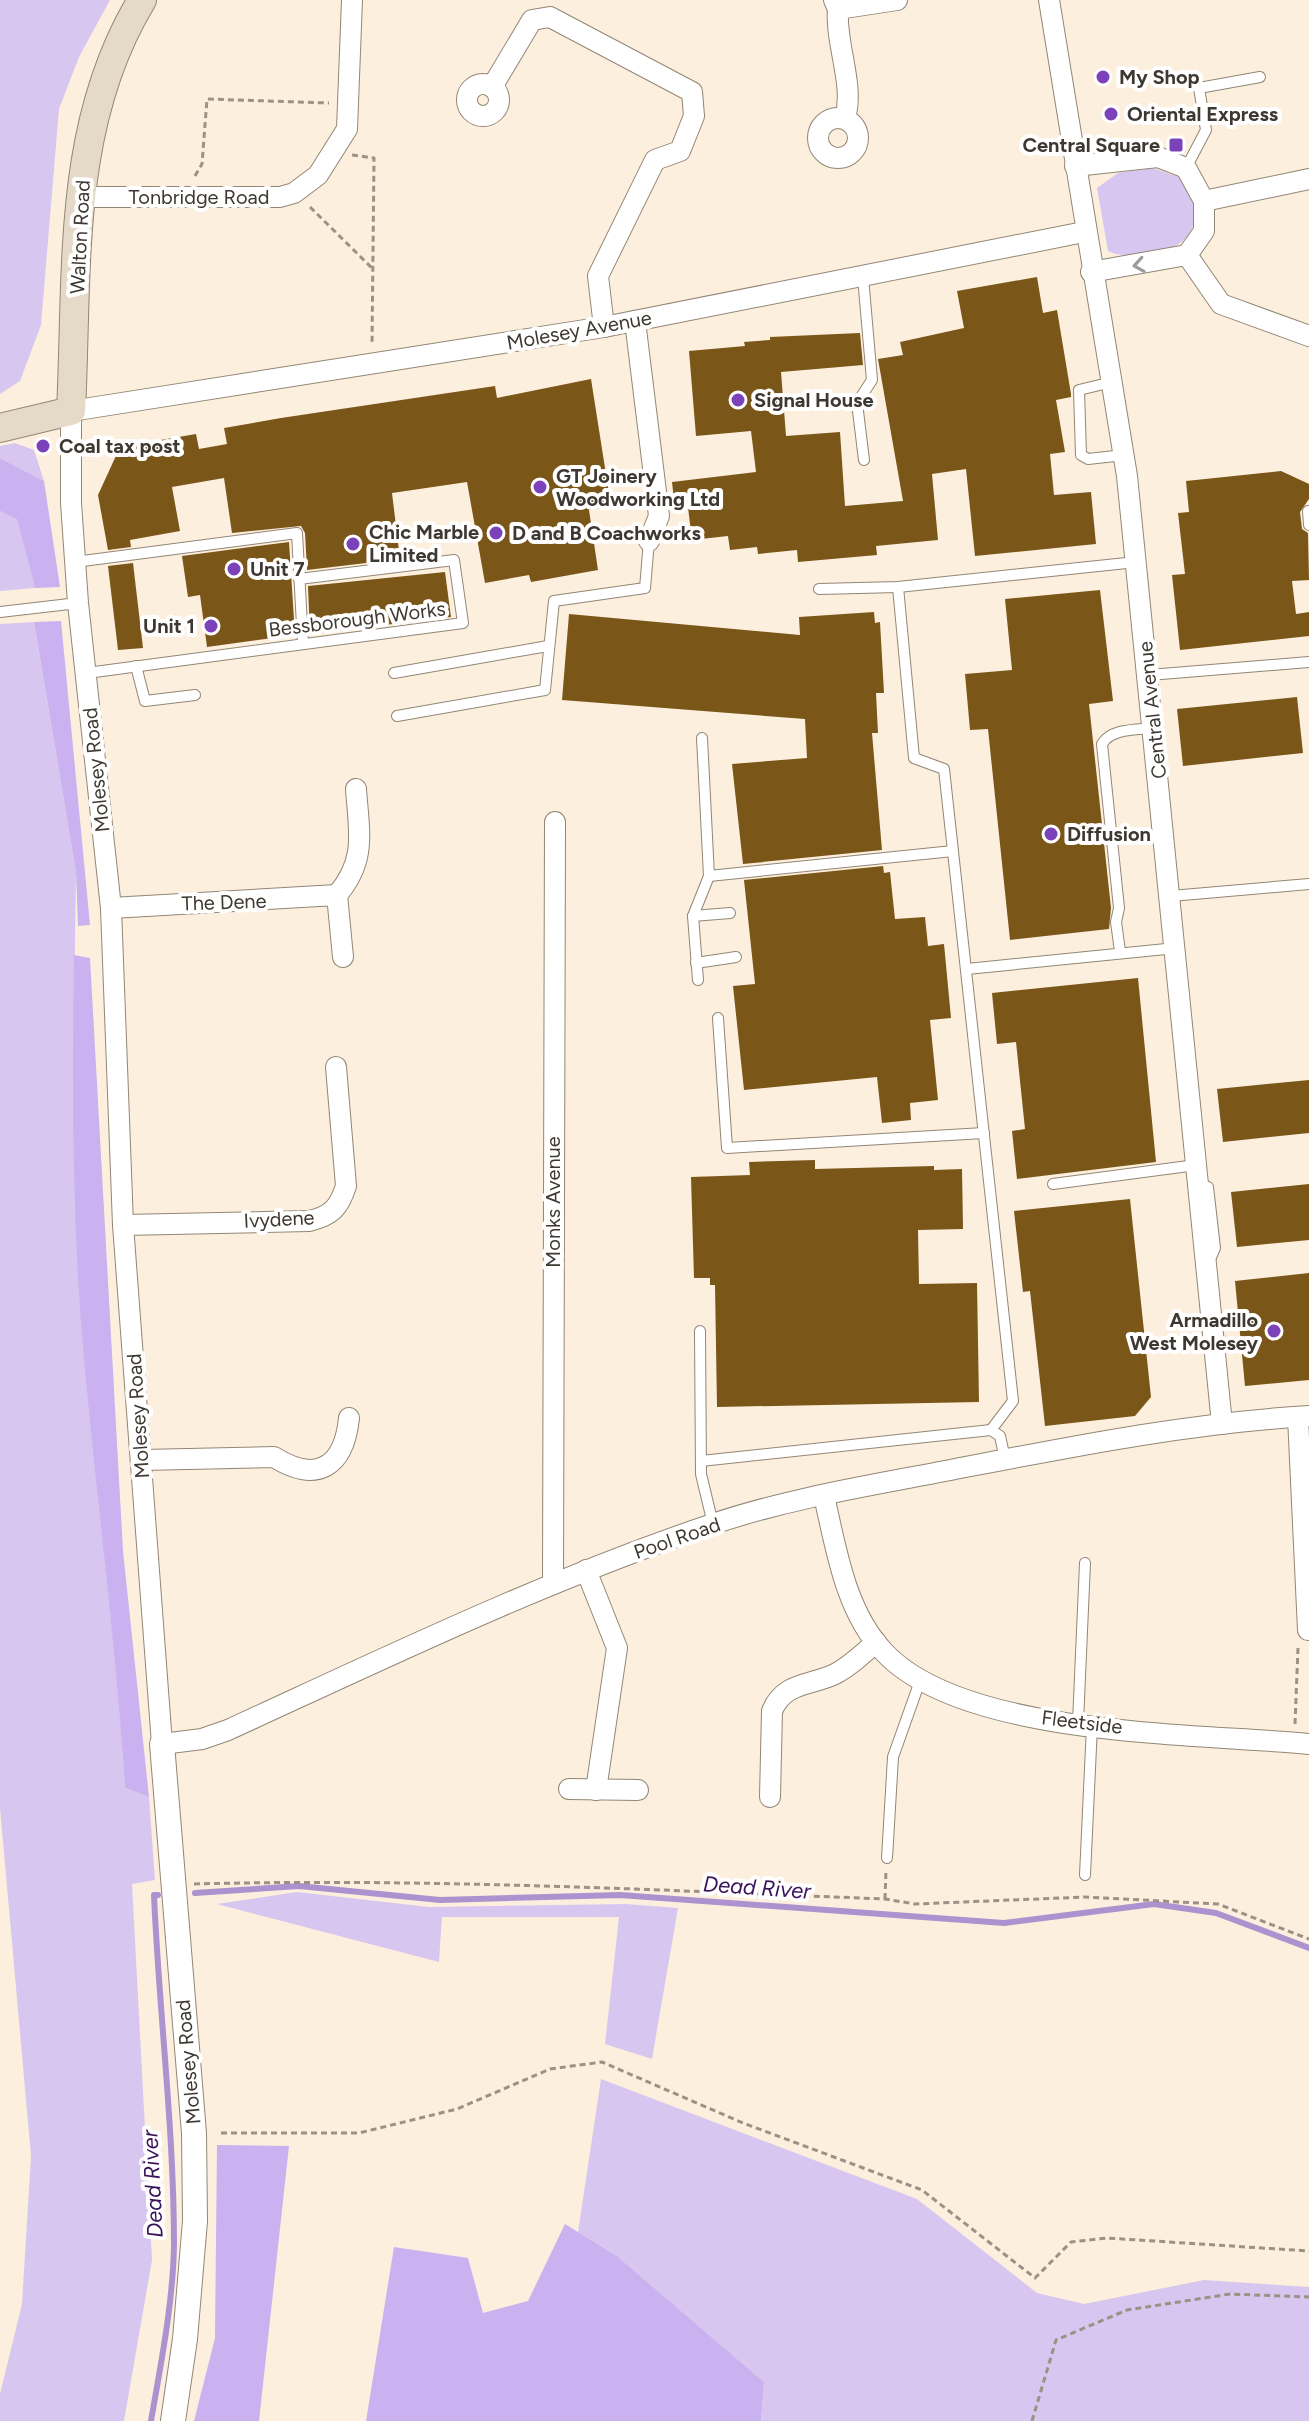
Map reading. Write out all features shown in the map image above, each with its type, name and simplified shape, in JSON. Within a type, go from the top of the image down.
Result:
[{"type":"main road","name":"Walton Road","points":[[71,411],[81,197],[98,95],[116,48],[142,0]]},
{"type":"main road","points":[[0,428],[71,411]]},
{"type":"street","name":"Tonbridge Road","points":[[81,197],[280,197],[294,193],[318,175],[335,153],[347,129],[352,0]]},
{"type":"street","points":[[845,118],[849,104],[836,33],[836,4],[897,0]]},
{"type":"street","name":"Central Avenue","points":[[1049,0],[1084,232],[1124,455],[1155,727],[1222,1424]]},
{"type":"street","points":[[492,87],[532,20],[550,17],[692,92],[694,116],[680,151],[655,160],[598,276],[604,327]]},
{"type":"street","points":[[1075,166],[1158,157],[1186,168],[1204,201],[1204,231],[1187,255],[1091,272]]},
{"type":"street","points":[[1204,201],[1309,179]]},
{"type":"street","name":"Molesey Avenue","points":[[71,411],[604,327],[1084,232]]},
{"type":"street","points":[[1187,255],[1221,304],[1309,336]]},
{"type":"street","points":[[635,321],[659,516],[649,541]]},
{"type":"street","name":"Molesey Road","points":[[71,411],[75,562],[111,908],[123,1225],[194,2133],[195,2221],[185,2339],[173,2421]]},
{"type":"street","points":[[343,957],[337,895],[351,879],[360,856],[356,789]]},
{"type":"street","name":"Monks Avenue","points":[[553,1582],[555,822]]},
{"type":"street","name":"The Dene","points":[[111,908],[337,895]]},
{"type":"street","name":"Ivydene","points":[[123,1225],[309,1221],[327,1216],[340,1204],[346,1186],[336,1067]]},
{"type":"street","points":[[1304,1417],[1308,1630]]},
{"type":"street","name":"Pool Road","points":[[162,1744],[202,1739],[228,1730],[553,1582],[713,1524],[824,1496],[1005,1459],[1222,1424],[1304,1417]]},
{"type":"street","points":[[142,1460],[274,1457],[292,1468],[316,1469],[332,1465],[339,1455],[347,1438],[349,1418]]},
{"type":"street","name":"Fleetside","points":[[824,1496],[852,1601],[885,1654],[920,1681],[952,1696],[1018,1714],[1302,1743]]},
{"type":"street","points":[[586,1570],[617,1648],[596,1790]]},
{"type":"street","points":[[770,1797],[772,1711],[777,1699],[790,1688],[841,1670],[876,1642]]},
{"type":"street","points":[[569,1789],[638,1790]]},
{"type":"lane","points":[[1186,168],[1206,130],[1199,88],[1260,77]]},
{"type":"lane","points":[[863,277],[872,380],[857,403],[864,460]]},
{"type":"lane","points":[[1112,382],[1079,390],[1081,455],[1088,459],[1124,455]]},
{"type":"lane","points":[[1308,511],[1309,525]]},
{"type":"lane","points":[[75,562],[297,533],[303,644]]},
{"type":"lane","points":[[397,716],[545,690],[554,601],[645,588],[649,541]]},
{"type":"lane","name":"Bessborough Works","points":[[87,673],[463,623],[454,560],[299,579]]},
{"type":"lane","points":[[819,589],[898,587],[1136,562]]},
{"type":"lane","points":[[898,587],[914,758],[944,769],[967,969],[1013,1401],[991,1430]]},
{"type":"lane","points":[[0,612],[78,603]]},
{"type":"lane","points":[[394,673],[548,646]]},
{"type":"lane","points":[[1149,675],[1309,662]]},
{"type":"lane","points":[[136,666],[145,701],[195,695]]},
{"type":"lane","points":[[1120,951],[1116,922],[1119,908],[1102,744],[1106,737],[1117,732],[1155,727]]},
{"type":"lane","points":[[698,980],[693,916],[709,876],[702,738]]},
{"type":"lane","points":[[709,876],[953,851]]},
{"type":"lane","points":[[1171,896],[1309,884]]},
{"type":"lane","points":[[693,916],[730,913]]},
{"type":"lane","points":[[967,969],[1120,951],[1176,948]]},
{"type":"lane","points":[[696,963],[736,957]]},
{"type":"lane","points":[[718,1018],[727,1148],[984,1133]]},
{"type":"lane","points":[[1053,1184],[1196,1154]]},
{"type":"lane","points":[[700,1331],[701,1461],[703,1489],[713,1524]]},
{"type":"lane","points":[[701,1461],[991,1430],[1000,1436],[1005,1459]]},
{"type":"lane","points":[[1085,1563],[1085,1875]]},
{"type":"lane","points":[[887,1858],[893,1757],[920,1681]]},
{"type":"path","points":[[184,197],[202,164],[207,99],[348,104]]},
{"type":"path","points":[[335,153],[374,158],[372,365]]},
{"type":"path","points":[[294,193],[373,269]]},
{"type":"path","points":[[1302,1743],[1299,1629],[1308,1630]]},
{"type":"path","points":[[885,1899],[887,1858]]},
{"type":"path","points":[[174,1884],[302,1881],[885,1899],[915,1904],[1085,1897],[1218,1904],[1309,1939]]},
{"type":"path","points":[[221,2133],[359,2133],[457,2109],[550,2069],[602,2062],[743,2123],[922,2190],[1035,2278],[1071,2242],[1107,2238],[1309,2251]]},
{"type":"path","points":[[1032,2421],[1056,2340],[1127,2310],[1230,2294],[1309,2297]]},
{"type":"shaded area","points":[[0,0],[110,0],[79,57],[59,109],[41,325],[20,381],[0,394]]},
{"type":"shaded area","points":[[1153,168],[1181,178],[1197,205],[1193,227],[1183,241],[1167,250],[1126,255],[1108,251],[1097,188],[1118,173]]},
{"type":"shaded area","points":[[15,443],[34,450],[44,481],[0,458],[0,446]]},
{"type":"shaded area","points":[[0,458],[44,481],[60,587],[35,588],[17,519],[0,511]]},
{"type":"shaded area","points":[[0,511],[17,518],[35,588],[0,591]]},
{"type":"shaded area","points":[[61,621],[90,925],[78,926],[76,872],[34,622]]},
{"type":"shaded area","points":[[34,622],[76,872],[73,1076],[83,1345],[119,1695],[125,1788],[149,1797],[155,1880],[132,1884],[152,2260],[124,2421],[0,2421],[0,2394],[22,2304],[31,2156],[0,1808],[0,624]]},
{"type":"shaded area","points":[[74,955],[90,958],[123,1551],[149,1797],[125,1788],[83,1348],[74,1152]]},
{"type":"shaded area","points":[[297,1892],[429,1907],[626,1904],[678,1908],[652,2059],[605,2044],[619,1917],[442,1917],[439,1962],[217,1904]]},
{"type":"shaded area","points":[[601,2079],[917,2199],[1037,2293],[1084,2304],[1204,2280],[1309,2287],[1309,2421],[761,2421],[764,2382],[617,2256],[578,2232]]},
{"type":"shaded area","points":[[217,2145],[289,2146],[259,2421],[194,2421],[215,2338]]},
{"type":"shaded area","points":[[565,2224],[617,2256],[764,2382],[761,2421],[366,2421],[394,2247],[468,2258],[483,2313],[528,2301]]},
{"type":"building","points":[[1037,277],[1043,313],[1057,310],[1071,394],[1071,397],[1056,400],[1065,452],[1050,454],[1054,495],[1091,492],[1096,544],[975,556],[966,469],[932,474],[938,540],[876,546],[877,555],[798,562],[797,550],[758,554],[757,547],[730,550],[728,536],[692,540],[687,499],[674,500],[672,482],[756,472],[751,431],[696,436],[689,351],[745,346],[744,342],[770,340],[770,337],[860,333],[863,365],[781,372],[786,436],[840,432],[845,506],[903,501],[878,359],[903,355],[900,342],[964,328],[957,291]]},
{"type":"building","points":[[591,379],[611,506],[589,510],[598,570],[531,582],[529,575],[485,583],[467,482],[392,493],[400,559],[307,570],[305,533],[301,526],[232,533],[224,478],[172,487],[180,531],[130,540],[131,547],[108,550],[98,495],[120,447],[196,434],[199,449],[227,444],[224,428],[495,386],[497,398]]},
{"type":"building","points":[[1281,471],[1309,484],[1309,499],[1300,512],[1302,529],[1308,533],[1309,580],[1292,581],[1296,614],[1309,612],[1309,636],[1180,650],[1172,575],[1185,574],[1178,513],[1189,512],[1186,481]]},
{"type":"building","points":[[289,542],[295,635],[207,647],[200,595],[188,597],[182,556]]},
{"type":"building","points":[[133,563],[143,648],[118,650],[108,566]]},
{"type":"building","points":[[445,572],[451,617],[310,634],[308,586]]},
{"type":"building","points":[[1100,590],[1113,701],[1089,704],[1111,908],[1109,929],[1010,940],[988,729],[970,730],[965,674],[1012,670],[1005,599]]},
{"type":"building","points":[[874,612],[875,623],[880,622],[884,693],[876,693],[878,733],[872,733],[882,850],[743,864],[732,764],[807,758],[805,719],[562,700],[569,614],[800,635],[799,617]]},
{"type":"building","points":[[1297,697],[1303,753],[1183,766],[1177,709]]},
{"type":"building","points":[[883,866],[884,873],[890,872],[895,919],[925,917],[928,946],[944,944],[951,1018],[930,1020],[938,1100],[910,1103],[911,1120],[882,1123],[877,1077],[744,1090],[733,986],[755,984],[744,880]]},
{"type":"building","points":[[1138,978],[1156,1162],[1017,1179],[1012,1131],[1025,1129],[1016,1042],[997,1044],[992,993]]},
{"type":"building","points":[[1309,1080],[1309,1133],[1223,1142],[1217,1089]]},
{"type":"building","points":[[815,1160],[815,1169],[934,1166],[934,1170],[962,1169],[963,1229],[918,1230],[919,1284],[977,1283],[979,1402],[717,1407],[715,1285],[710,1285],[710,1278],[694,1278],[691,1177],[750,1175],[749,1162]]},
{"type":"building","points":[[1309,1184],[1309,1240],[1237,1247],[1231,1192]]},
{"type":"building","points":[[1130,1199],[1151,1397],[1135,1416],[1045,1426],[1030,1291],[1023,1292],[1014,1211]]},
{"type":"building","name":"Armadillo West Molesey","points":[[1309,1273],[1309,1380],[1245,1386],[1235,1281]]},
{"type":"waterway","name":"Dead River","points":[[195,1893],[299,1886],[440,1900],[620,1895],[1004,1923],[1154,1904],[1216,1913],[1309,1948]]},
{"type":"waterway","name":"Dead River","points":[[151,2421],[169,2311],[174,2245],[172,2157],[156,1939],[154,1895],[158,1895]]},
{"type":"place","name":"My Shop","points":[[1103,77]]},
{"type":"place","name":"Oriental Express","points":[[1111,114]]},
{"type":"place","name":"Central Square","points":[[1176,145]]},
{"type":"place","name":"Signal House","points":[[738,400]]},
{"type":"place","name":"Coal tax post","points":[[43,446]]},
{"type":"place","name":"GT Joinery Woodworking Ltd","points":[[540,487]]},
{"type":"place","name":"D and B Coachworks","points":[[496,533]]},
{"type":"place","name":"Chic Marble Limited","points":[[353,544]]},
{"type":"place","name":"Unit 7","points":[[234,569]]},
{"type":"place","name":"Unit 1","points":[[211,626]]},
{"type":"place","name":"Diffusion","points":[[1051,834]]},
{"type":"place","name":"Armadillo West Molesey","points":[[1274,1331]]}]
